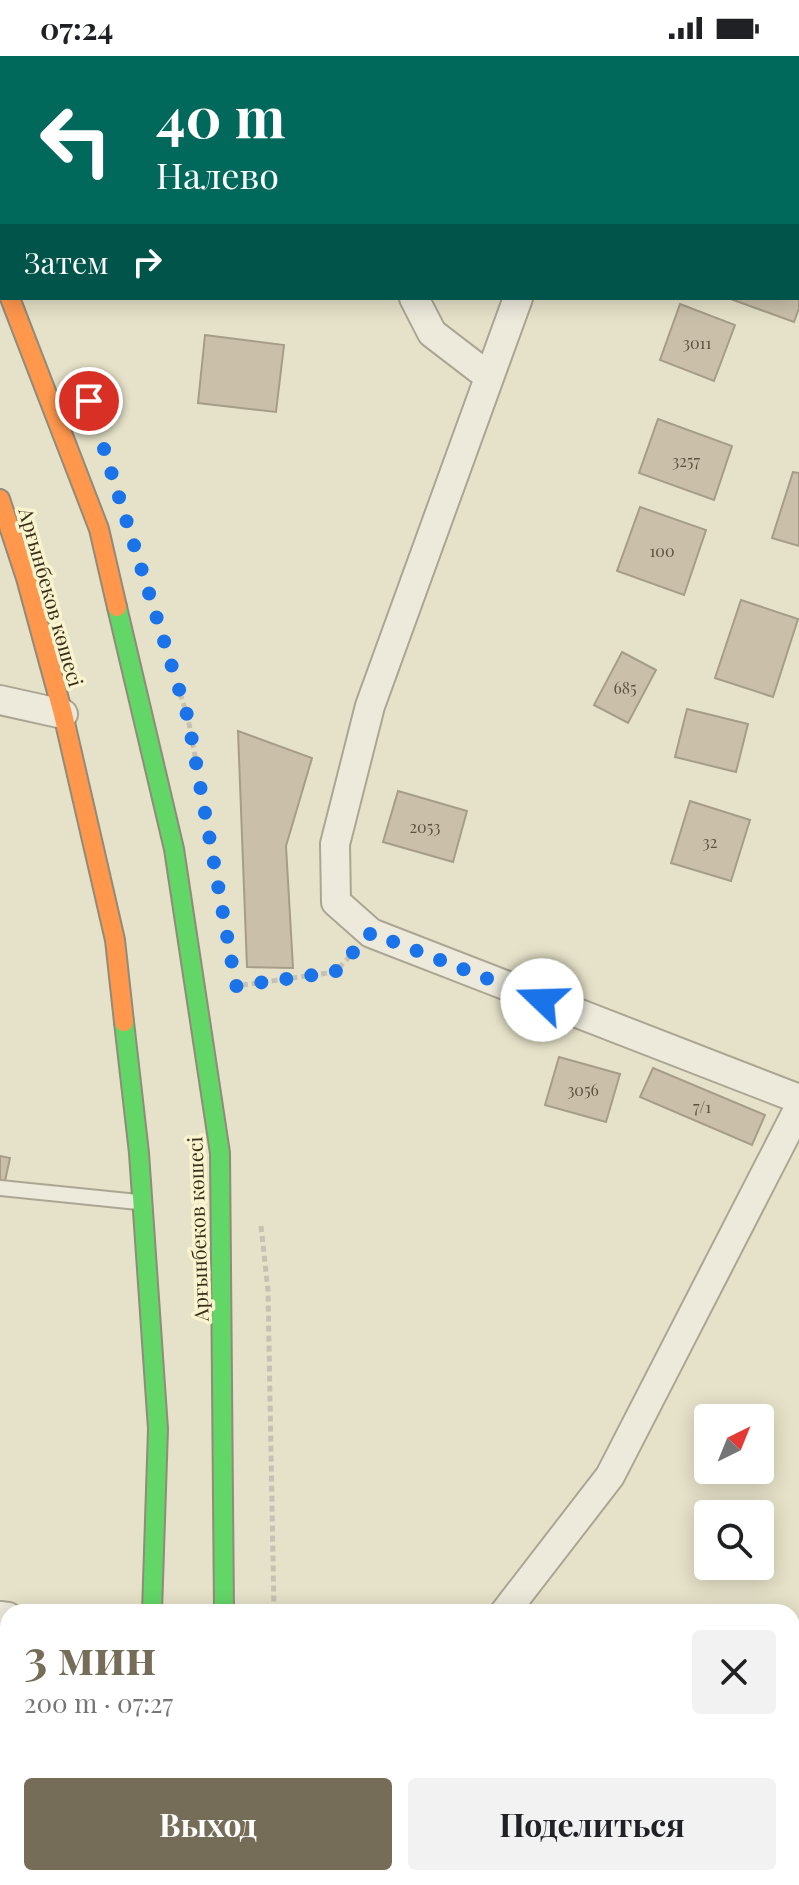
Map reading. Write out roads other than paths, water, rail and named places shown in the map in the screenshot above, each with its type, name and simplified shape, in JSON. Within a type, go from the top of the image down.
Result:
[{"type":"main road","name":"Арғынбеков көшесі","points":[[11,300],[99,529],[174,849],[220,1153],[224,1604]]},
{"type":"main road","name":"Арғынбеков көшесі","points":[[0,499],[26,578],[63,714],[115,940],[143,1202],[158,1429],[152,1604]]},
{"type":"street","points":[[415,300],[432,333],[488,376]]},
{"type":"street","points":[[517,300],[370,706],[335,844],[336,902],[371,933],[799,1099]]},
{"type":"street","points":[[0,700],[63,714]]},
{"type":"street","points":[[511,1604],[610,1476],[799,1108]]},
{"type":"lane","points":[[0,1188],[143,1202]]}]
